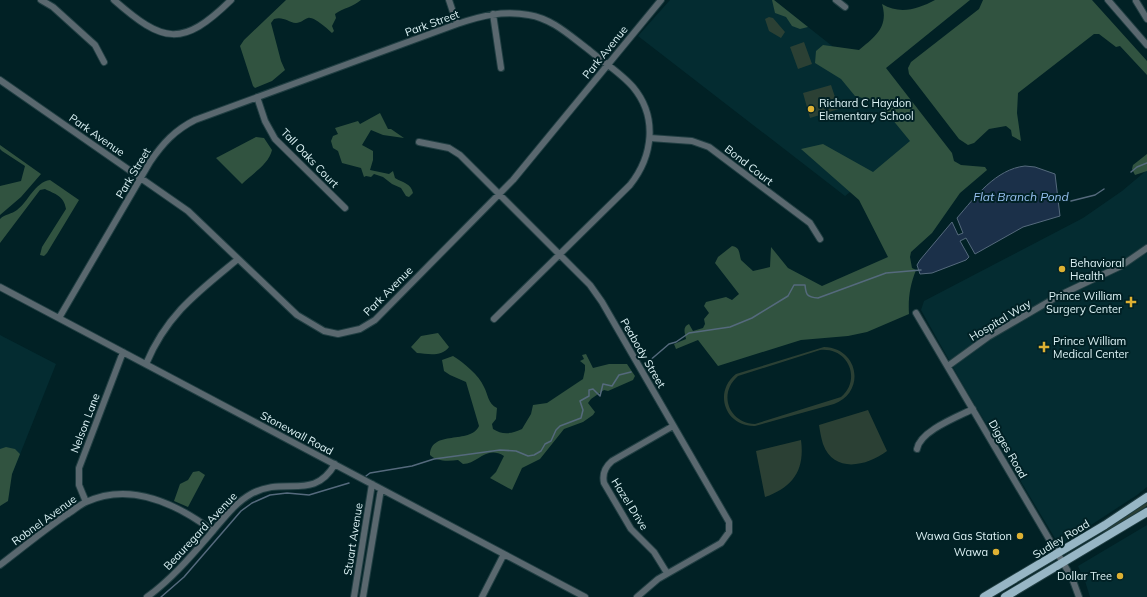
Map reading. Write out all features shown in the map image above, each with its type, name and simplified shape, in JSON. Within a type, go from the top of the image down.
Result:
[{"type":"main road","name":"Sudley Road","points":[[984,597],[1116,519],[1147,497]]},
{"type":"main road","name":"Sudley Road","points":[[1005,597],[1147,512]]},
{"type":"street","points":[[41,0],[53,7],[95,44],[104,62]]},
{"type":"street","points":[[114,0],[122,2],[144,25],[162,32],[175,34],[190,31],[205,23],[231,0]]},
{"type":"street","points":[[449,0],[457,24]]},
{"type":"street","points":[[836,0],[845,7]]},
{"type":"street","points":[[1108,0],[1147,45]]},
{"type":"street","name":"Park Avenue","points":[[0,80],[141,178],[201,222],[297,315],[324,331],[338,334],[351,332],[367,326],[375,320],[499,194],[556,130],[657,1]]},
{"type":"street","points":[[1136,1],[1147,19]]},
{"type":"street","name":"Park Street","points":[[59,318],[141,178],[162,145],[177,130],[195,120],[457,24],[493,14],[518,13],[542,19],[560,28],[626,80],[639,95],[649,120],[650,138],[644,164],[635,178],[494,319]]},
{"type":"street","points":[[493,14],[501,68]]},
{"type":"street","name":"Tall Oaks Court","points":[[257,97],[265,121],[275,139],[345,208]]},
{"type":"street","name":"Bond Court","points":[[650,138],[692,141],[709,147],[810,223],[820,239]]},
{"type":"street","name":"Peabody Street","points":[[419,142],[440,146],[454,151],[560,254],[596,292],[729,522],[727,536],[721,543],[668,573],[648,586],[637,597]]},
{"type":"street","name":"Hospital Way","points":[[948,366],[988,337],[1060,295],[1121,266],[1147,248]]},
{"type":"street","points":[[146,364],[158,339],[178,311],[238,259]]},
{"type":"street","name":"Stonewall Road","points":[[0,287],[585,597]]},
{"type":"street","name":"Digges Road","points":[[916,313],[1072,578],[1079,597]]},
{"type":"street","name":"Nelson Lane","points":[[86,502],[79,485],[79,468],[124,352]]},
{"type":"street","points":[[917,449],[918,443],[924,436],[973,409]]},
{"type":"street","name":"Hazel Drive","points":[[668,573],[654,552],[631,529],[604,483],[603,478],[605,469],[612,461],[673,426]]},
{"type":"street","name":"Beauregard Avenue","points":[[147,597],[174,575],[238,503],[252,493],[278,485],[306,487],[316,484],[328,476],[335,464]]},
{"type":"street","name":"Stuart Avenue","points":[[354,597],[372,484]]},
{"type":"street","name":"Stuart Avenue","points":[[363,597],[381,489]]},
{"type":"street","name":"Robnel Avenue","points":[[0,565],[58,521],[86,502],[113,495],[141,495],[159,500],[180,510],[213,531]]},
{"type":"street","points":[[482,597],[504,554]]},
{"type":"shaded area","name":"Richard C Haydon Elementary School","points":[[670,0],[774,0],[860,68],[915,141],[845,196],[638,36]]},
{"type":"shaded area","name":"Prince William Medical Center","points":[[1147,170],[1147,487],[1065,542],[1056,540],[963,385],[921,310],[924,301],[1083,218],[1122,191]]},
{"type":"shaded area","points":[[0,335],[56,364],[7,487],[0,484]]},
{"type":"shaded area","points":[[1147,525],[1147,597],[1090,597],[1078,566]]},
{"type":"green space","points":[[286,0],[361,0],[335,14],[336,18],[332,26],[334,31],[332,33],[320,23],[310,18],[296,23],[283,19],[274,19],[271,23],[281,61],[285,70],[272,81],[255,88],[253,86],[240,46],[244,40]]},
{"type":"green space","points":[[772,0],[774,0],[808,27],[800,29],[792,26],[786,17],[775,13]]},
{"type":"green space","points":[[935,0],[970,0],[886,68],[952,153],[954,161],[961,165],[985,167],[987,170],[960,193],[932,233],[911,252],[910,257],[912,268],[916,270],[910,292],[909,314],[867,332],[848,336],[801,340],[718,366],[698,340],[676,349],[674,344],[686,339],[684,330],[687,325],[689,324],[693,331],[703,328],[705,324],[704,319],[709,313],[704,306],[706,302],[726,297],[732,300],[739,294],[715,263],[718,257],[732,246],[738,249],[741,260],[753,271],[770,267],[771,247],[788,268],[822,286],[888,257],[859,200],[801,149],[823,144],[873,172],[910,141],[878,102],[855,96],[841,79],[815,63],[816,51],[823,45],[859,50],[875,36],[882,25],[884,12],[882,4],[895,9],[909,10]]},
{"type":"green space","points":[[983,0],[1092,0],[1147,61],[1147,75],[1120,46],[1116,47],[1099,34],[1094,34],[1018,93],[1017,113],[1021,141],[1012,136],[1011,130],[1006,126],[989,129],[974,143],[968,145],[959,139],[909,74],[908,68],[911,62],[979,9]]},
{"type":"green space","points":[[769,17],[773,18],[785,32],[781,38],[769,31],[765,19]]},
{"type":"green space","points":[[804,42],[812,64],[798,69],[790,47]]},
{"type":"green space","points":[[831,85],[839,109],[810,118],[803,93]]},
{"type":"green space","points":[[380,113],[388,129],[391,129],[404,138],[383,135],[371,130],[362,145],[373,151],[373,160],[370,170],[389,174],[393,171],[395,178],[406,184],[412,190],[413,193],[409,197],[406,196],[401,188],[392,184],[383,177],[374,174],[371,177],[364,177],[361,168],[342,163],[338,151],[333,148],[331,141],[333,136],[338,134],[335,128],[358,121],[360,124]]},
{"type":"green space","points":[[256,137],[264,138],[272,150],[264,164],[242,184],[216,158]]},
{"type":"green space","points":[[0,145],[41,174],[21,197],[0,215],[0,186],[21,181],[25,166],[2,151],[0,149]]},
{"type":"green space","points":[[1147,154],[1147,171],[1135,175],[1132,169],[1133,165]]},
{"type":"green space","points":[[50,180],[79,200],[47,253],[44,256],[40,255],[42,247],[66,209],[61,198],[45,189],[40,190],[0,243],[0,219],[17,210],[40,184]]},
{"type":"green space","points":[[438,333],[449,347],[443,352],[439,354],[417,353],[411,347],[421,336]]},
{"type":"green space","points":[[824,347],[836,349],[845,355],[851,362],[854,371],[854,381],[851,390],[844,398],[834,404],[755,426],[745,425],[736,421],[730,415],[726,407],[724,399],[725,390],[729,381],[736,374]],"holes":[[[820,350],[830,350],[844,359],[849,366],[851,373],[851,382],[841,397],[755,424],[746,422],[732,413],[727,398],[728,391],[738,376]]]},
{"type":"green space","points":[[586,354],[593,368],[609,364],[627,364],[635,376],[633,380],[608,391],[604,390],[591,399],[588,403],[595,412],[593,415],[583,422],[564,429],[540,459],[522,468],[512,490],[490,478],[496,472],[504,456],[498,453],[487,454],[463,464],[458,460],[440,460],[430,455],[432,447],[437,442],[444,439],[468,435],[474,432],[479,426],[466,382],[444,371],[442,360],[453,356],[475,374],[482,383],[490,401],[497,408],[496,419],[492,424],[493,429],[507,433],[522,429],[531,414],[533,405],[547,403],[583,379],[585,365],[580,361],[584,359],[582,355]]},
{"type":"green space","points":[[868,410],[887,451],[861,463],[843,463],[835,460],[828,454],[823,444],[819,425]]},
{"type":"green space","points":[[801,440],[801,460],[799,469],[795,476],[783,488],[765,497],[756,451]]},
{"type":"green space","points":[[6,447],[15,449],[20,454],[12,474],[8,501],[0,506],[0,449]]},
{"type":"green space","points":[[199,471],[205,475],[188,507],[174,501],[180,484],[188,480],[193,472]]},
{"type":"green space","points":[[1147,502],[1147,506],[1089,544],[1110,527]]},
{"type":"water","name":"Flat Branch Pond","points":[[1025,166],[1035,167],[1055,174],[1060,216],[1023,227],[975,254],[966,238],[960,241],[969,257],[966,260],[932,273],[920,274],[917,265],[920,260],[952,222],[958,235],[963,233],[957,218],[979,193],[995,178],[1005,172],[1014,168]]},
{"type":"waterway","points":[[1131,172],[1137,167],[1147,163]]},
{"type":"waterway","points":[[1071,201],[1095,195],[1104,189]]},
{"type":"waterway","points":[[648,362],[669,344],[676,342],[689,333],[730,327],[752,318],[788,296],[794,285],[805,285],[807,294],[811,297],[818,298],[886,273],[921,270]]},
{"type":"waterway","points":[[366,476],[370,473],[412,466],[434,459],[500,450],[516,451],[528,456],[534,455],[541,451],[545,444],[551,441],[556,430],[560,426],[581,418],[583,410],[580,401],[589,396],[589,390],[593,389],[600,396],[603,384],[612,386],[619,375],[631,372]]},
{"type":"waterway","points":[[161,597],[184,577],[241,511],[252,503],[270,495],[287,493],[309,495],[349,483]]},
{"type":"place","name":"Richard C Haydon Elementary School","points":[[811,109]]},
{"type":"place","name":"Behavioral Health","points":[[1062,269]]},
{"type":"place","name":"Prince William Surgery Center","points":[[1131,302]]},
{"type":"place","name":"Prince William Medical Center","points":[[1044,347]]},
{"type":"place","name":"Wawa Gas Station","points":[[1020,536]]},
{"type":"place","name":"Wawa","points":[[996,552]]},
{"type":"place","name":"Dollar Tree","points":[[1120,576]]}]
